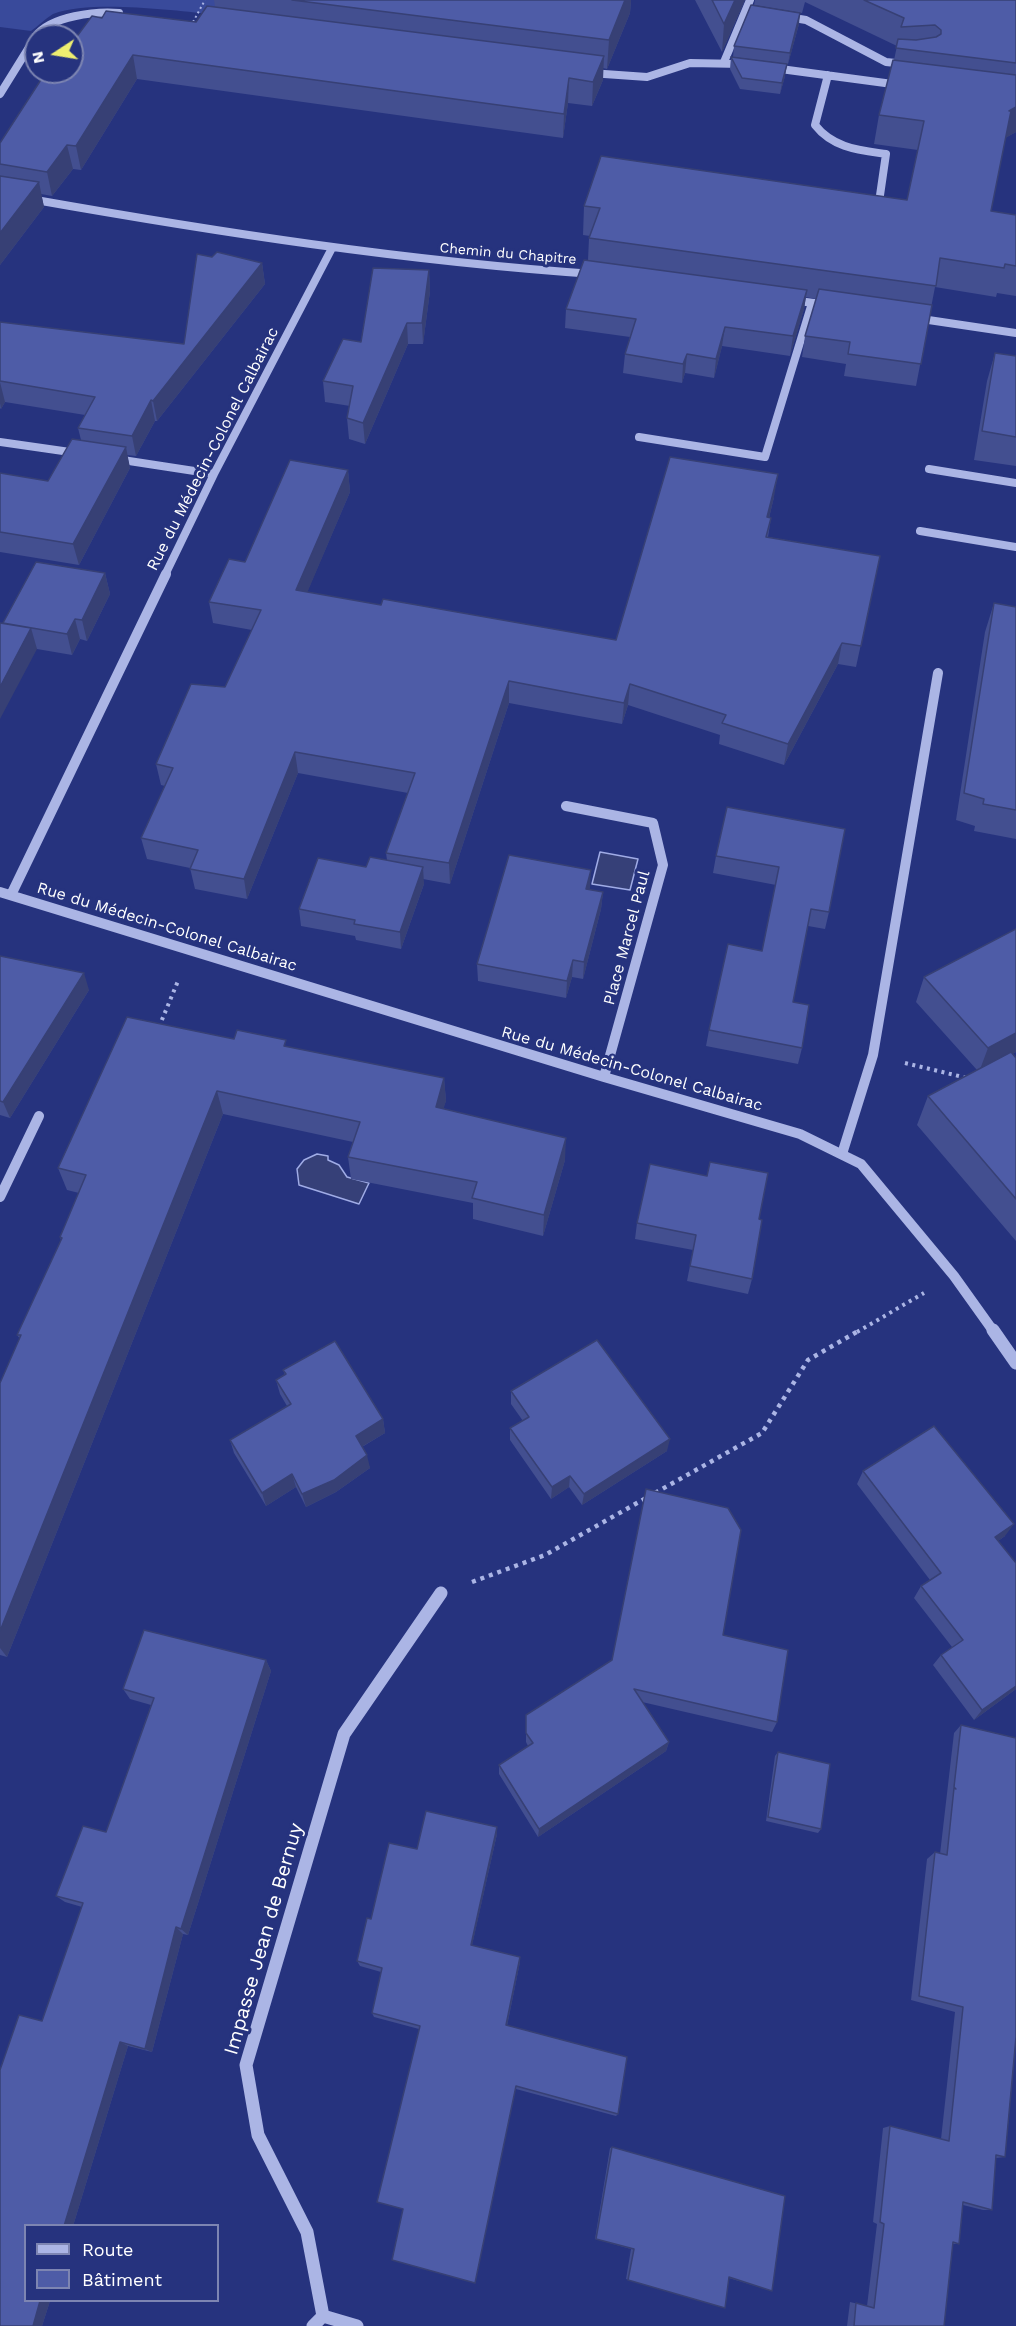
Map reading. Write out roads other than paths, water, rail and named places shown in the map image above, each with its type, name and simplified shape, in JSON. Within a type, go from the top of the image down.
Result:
[{"type":"street","points":[[724,62],[750,0]]},
{"type":"street","points":[[746,10],[756,11]]},
{"type":"street","points":[[55,24],[90,11],[125,14]]},
{"type":"street","points":[[776,15],[806,20],[886,62],[910,65]]},
{"type":"street","points":[[0,94],[24,55]]},
{"type":"street","points":[[582,72],[647,77],[690,63],[724,62],[747,65]]},
{"type":"street","points":[[759,66],[910,86]]},
{"type":"street","points":[[828,75],[815,125],[821,136],[841,147],[886,154],[878,211]]},
{"type":"street","name":"Chemin du Chapitre","points":[[26,198],[332,250],[500,269],[602,274]]},
{"type":"street","name":"Rue du Médecin-Colonel Calbairac","points":[[332,250],[214,474],[11,895],[604,1077],[800,1134],[861,1164],[954,1276],[1016,1363]]},
{"type":"street","points":[[777,298],[835,306]]},
{"type":"street","points":[[639,437],[765,457],[812,303]]},
{"type":"street","points":[[903,316],[1016,333]]},
{"type":"street","points":[[0,442],[90,455]]},
{"type":"street","points":[[102,457],[214,474]]},
{"type":"street","points":[[929,469],[1016,483]]},
{"type":"street","points":[[920,531],[1016,547]]},
{"type":"street","points":[[842,1154],[873,1055],[938,673]]},
{"type":"street","name":"Place Marcel Paul","points":[[566,806],[653,823],[663,865],[604,1077]]},
{"type":"street","points":[[0,892],[11,895]]},
{"type":"street","points":[[0,1197],[39,1116]]},
{"type":"street","name":"Impasse Jean de Bernuy","points":[[357,2326],[318,2321],[307,2232],[258,2135],[246,2065],[344,1734],[441,1593]]}]
